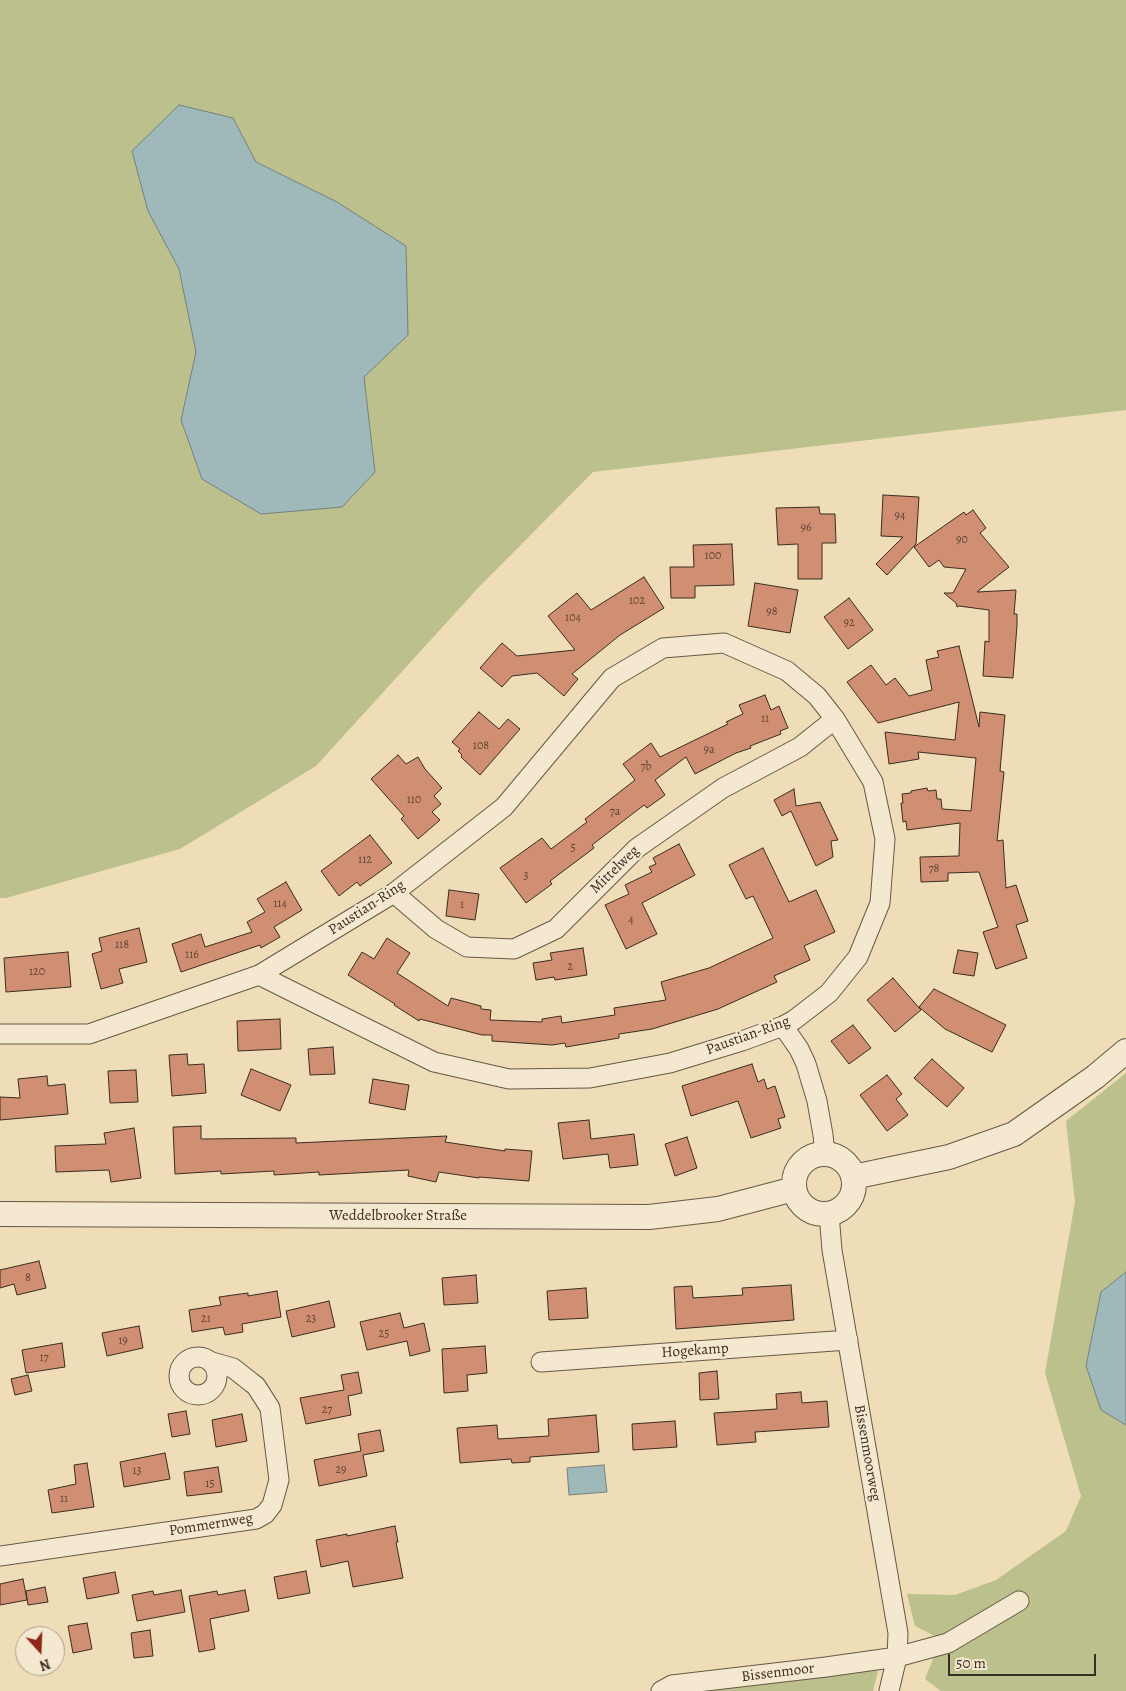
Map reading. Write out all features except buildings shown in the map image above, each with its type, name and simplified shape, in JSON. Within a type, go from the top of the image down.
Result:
[{"type":"street","name":"Paustian-Ring","points":[[0,1034],[89,1034],[259,976],[394,893],[504,807],[612,678],[663,648],[724,643],[787,672],[817,696],[835,719],[873,782],[884,839],[880,903],[858,957],[829,993],[783,1026],[670,1063],[590,1078],[509,1079],[434,1062],[259,976]]},
{"type":"street","name":"Mittelweg","points":[[394,893],[436,929],[467,947],[514,949],[556,929],[636,848],[723,788],[800,747],[835,719]]},
{"type":"street","points":[[783,1026],[799,1048],[806,1064],[816,1101],[825,1154]]},
{"type":"street","points":[[853,1177],[949,1157],[1014,1134],[1095,1077],[1126,1051]]},
{"type":"street","points":[[816,1155],[834,1156],[843,1161],[853,1177],[854,1186],[846,1205],[838,1211],[829,1214],[820,1214],[802,1206],[794,1189],[794,1180],[801,1164],[816,1155]]},
{"type":"street","name":"Weddelbrooker Straße","points":[[0,1214],[649,1217],[718,1209],[794,1189]]},
{"type":"street","name":"Bissenmoorweg","points":[[829,1214],[832,1250],[898,1633],[897,1657],[888,1691]]},
{"type":"street","name":"Hogekamp","points":[[541,1362],[848,1340]]},
{"type":"street","name":"Pommernweg","points":[[0,1556],[256,1519],[265,1514],[272,1505],[279,1480],[270,1408],[256,1386],[233,1368],[212,1362]]},
{"type":"street","name":"Bissenmoor","points":[[661,1691],[672,1685],[897,1657],[948,1644],[1019,1601]]},
{"type":"green space","points":[[0,0],[1126,0],[1126,410],[593,472],[478,588],[316,766],[180,849],[6,898],[0,898]]},
{"type":"green space","points":[[1126,1073],[1126,1272],[1101,1292],[1101,1410],[1126,1425],[1126,1691],[941,1691],[925,1679],[941,1639],[915,1626],[907,1594],[955,1595],[996,1580],[1066,1531],[1081,1496],[1045,1373],[1075,1202],[1066,1121]]},
{"type":"green space","points":[[870,1666],[878,1671],[873,1691],[670,1691]]},
{"type":"water","points":[[179,105],[233,118],[256,162],[337,202],[406,246],[408,335],[364,377],[375,472],[342,507],[261,514],[202,479],[181,420],[196,352],[179,269],[148,211],[132,151]]},
{"type":"water","points":[[1126,1272],[1126,1425],[1101,1410],[1086,1366],[1101,1292]]},
{"type":"water","points":[[604,1465],[607,1492],[569,1495],[567,1468]]}]
